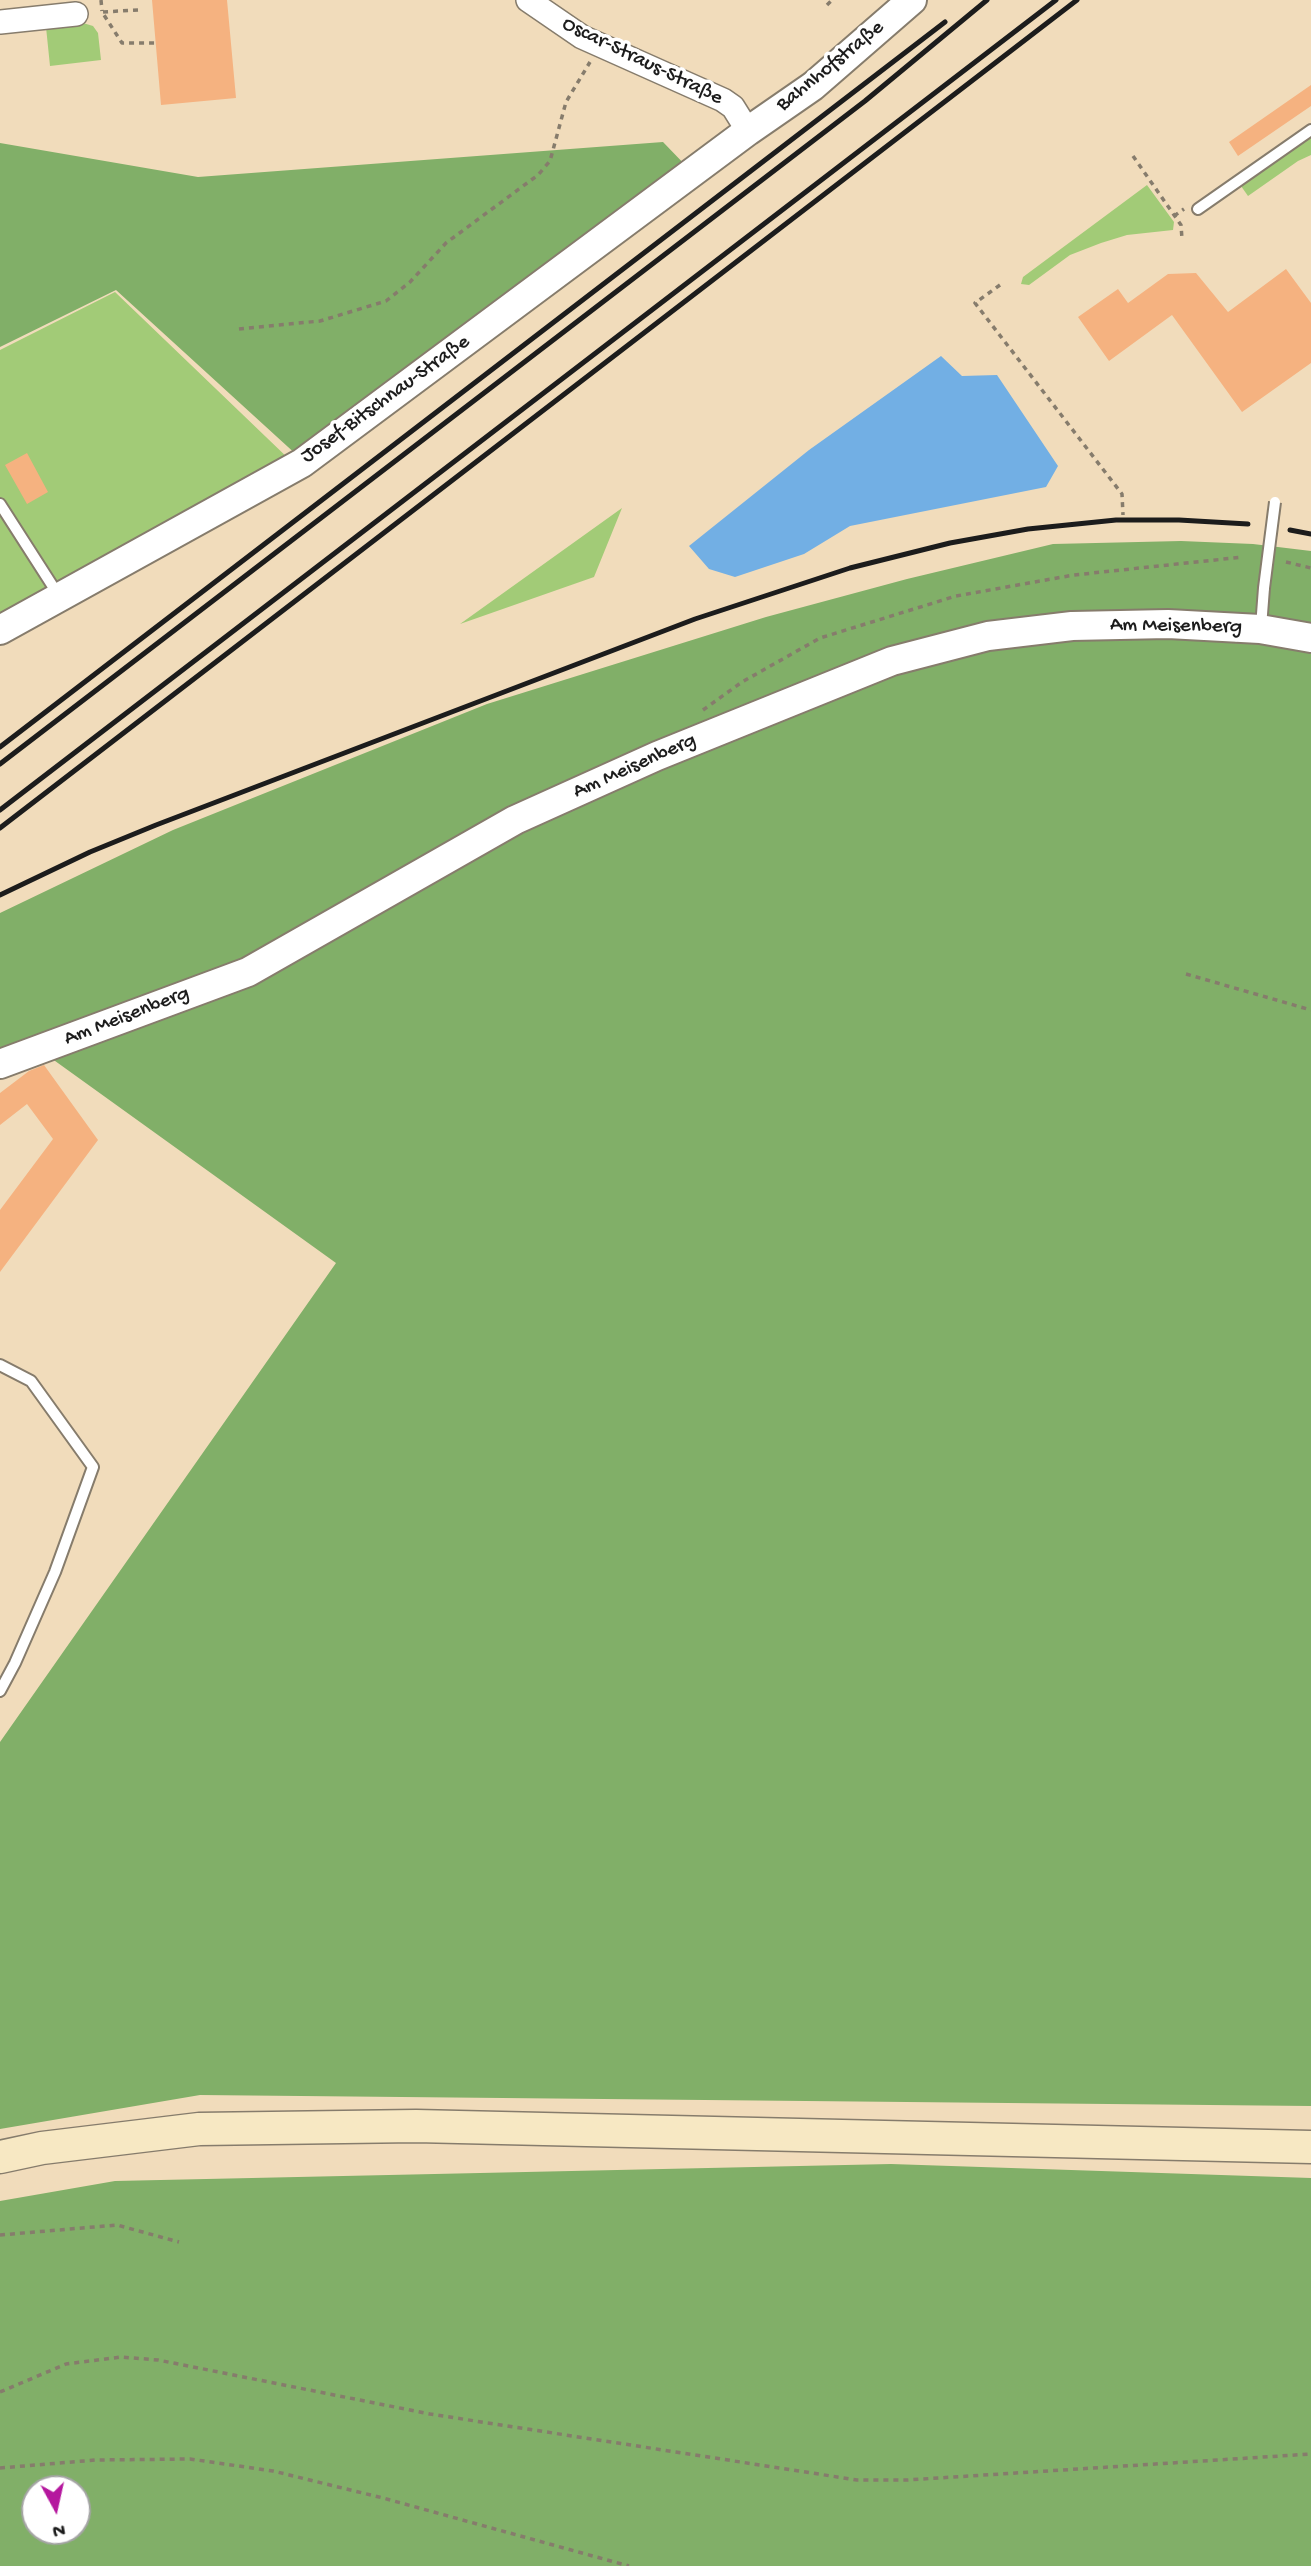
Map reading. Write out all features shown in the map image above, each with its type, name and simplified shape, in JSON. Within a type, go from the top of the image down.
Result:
[{"type":"main road","points":[[0,2157],[42,2148],[199,2129],[416,2126],[1311,2147]]},
{"type":"street","name":"Oscar-Straus-Straße","points":[[528,0],[582,37],[723,100],[733,107],[748,131]]},
{"type":"street","name":"Bahnhofstraße","points":[[748,131],[813,86],[912,0]]},
{"type":"street","points":[[0,22],[76,14]]},
{"type":"street","name":"Josef-Bitschnau-Straße","points":[[0,630],[302,463],[748,131]]},
{"type":"street","name":"Am Meisenberg","points":[[0,1064],[248,972],[514,820],[657,756],[892,661],[988,636],[1072,626],[1168,624],[1260,629],[1311,638]]},
{"type":"lane","points":[[1198,209],[1311,130]]},
{"type":"lane","points":[[1260,629],[1275,502]]},
{"type":"lane","points":[[0,504],[59,597]]},
{"type":"lane","points":[[0,1365],[31,1381],[93,1467],[55,1572],[0,1691]]},
{"type":"path","points":[[827,5],[832,0]]},
{"type":"path","points":[[138,9],[102,12],[122,43],[156,43]]},
{"type":"path","points":[[239,329],[320,321],[387,301],[410,282],[446,243],[538,175],[550,161],[566,102],[600,45]]},
{"type":"path","points":[[1133,156],[1181,225],[1182,239]]},
{"type":"path","points":[[1000,285],[975,303],[1122,495],[1123,515]]},
{"type":"path","points":[[698,713],[743,682],[820,638],[956,596],[1074,575],[1243,557]]},
{"type":"path","points":[[1286,562],[1311,568]]},
{"type":"path","points":[[1186,974],[1311,1010]]},
{"type":"path","points":[[0,2235],[117,2225],[179,2242]]},
{"type":"path","points":[[0,2392],[66,2364],[121,2357],[158,2360],[429,2414],[857,2480],[920,2479],[1311,2454]]},
{"type":"path","points":[[0,2468],[96,2460],[190,2459],[273,2471],[383,2498],[629,2566]]},
{"type":"path","points":[[0,2460],[6,2468]]},
{"type":"green space","points":[[83,23],[93,26],[98,33],[101,60],[50,66],[46,27]]},
{"type":"green space","points":[[1311,136],[1311,155],[1248,196],[1241,186]]},
{"type":"green space","points":[[663,142],[690,170],[299,457],[116,290],[0,347],[0,143],[198,177]]},
{"type":"green space","points":[[1147,185],[1174,222],[1173,230],[1127,235],[1101,243],[1070,255],[1029,285],[1021,284],[1023,277]]},
{"type":"green space","points":[[115,292],[291,461],[0,621],[0,350]]},
{"type":"green space","points":[[622,508],[594,577],[460,624]]},
{"type":"green space","points":[[1181,541],[1253,544],[1311,551],[1311,2106],[200,2095],[0,2129],[0,1742],[336,1263],[44,1053],[0,1057],[0,913],[173,830],[487,704],[766,617],[1053,544]]},
{"type":"green space","points":[[891,2164],[1311,2178],[1311,2566],[0,2566],[0,2201],[115,2181]]},
{"type":"water","points":[[941,356],[962,376],[997,375],[1058,466],[1046,487],[850,526],[804,554],[735,577],[709,569],[689,546],[809,450]]},
{"type":"building","points":[[152,0],[227,0],[236,98],[161,105]]},
{"type":"building","points":[[1311,85],[1311,106],[1238,156],[1229,142]]},
{"type":"building","points":[[1286,269],[1311,303],[1311,363],[1242,412],[1172,315],[1109,361],[1078,317],[1118,289],[1128,303],[1168,274],[1196,273],[1228,312]]},
{"type":"building","points":[[27,453],[48,492],[27,504],[5,465]]},
{"type":"building","points":[[44,1065],[98,1140],[0,1272],[0,1210],[53,1139],[27,1104],[0,1125],[0,1093],[29,1071]]},
{"type":"railway","points":[[0,764],[865,101],[987,0]]},
{"type":"railway","points":[[0,810],[1056,0]]},
{"type":"railway","points":[[0,828],[1077,0]]},
{"type":"railway","points":[[0,747],[945,22]]},
{"type":"railway","points":[[0,895],[90,852],[156,825],[695,619],[850,568],[950,543],[1028,529],[1116,520],[1248,524]]},
{"type":"railway","points":[[1290,530],[1311,534]]}]
